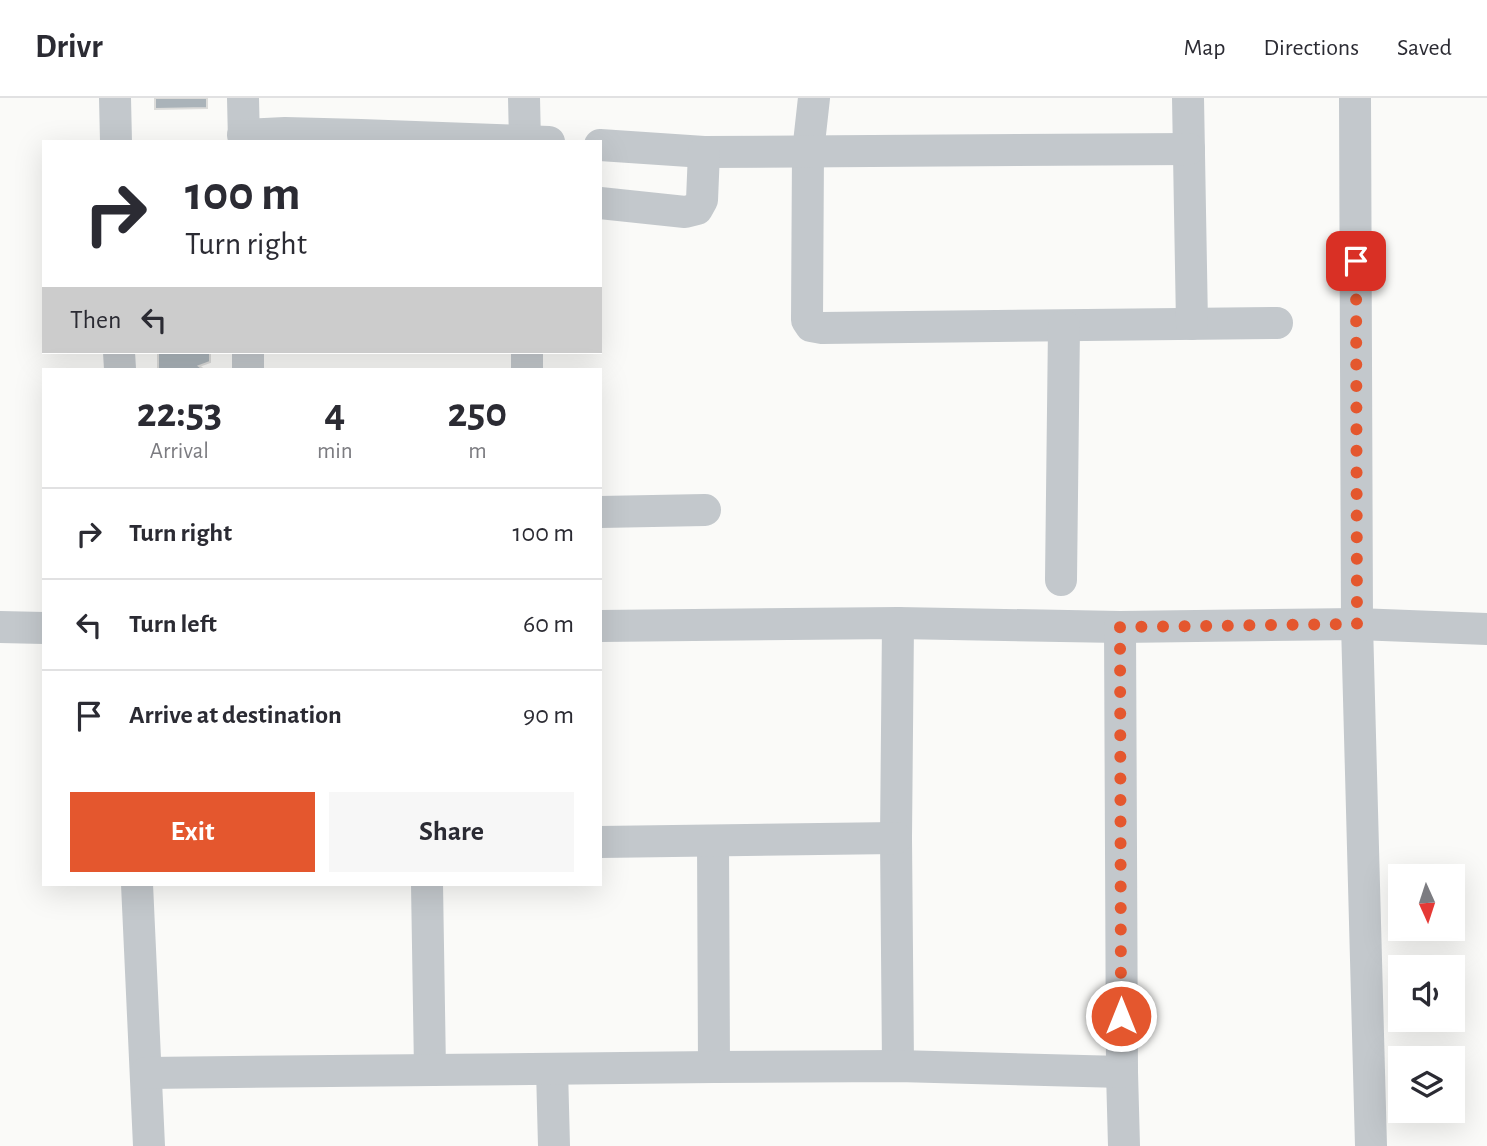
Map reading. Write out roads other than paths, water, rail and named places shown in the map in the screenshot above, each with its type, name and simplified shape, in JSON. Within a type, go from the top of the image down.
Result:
[{"type":"street","points":[[115,98],[116,140]]},
{"type":"street","points":[[243,98],[244,138],[285,133],[504,140]]},
{"type":"street","points":[[524,98],[533,140]]},
{"type":"street","points":[[814,98],[808,152],[807,320],[811,326],[1277,323]]},
{"type":"street","points":[[1188,98],[1192,324]]},
{"type":"street","points":[[1355,98],[1357,624],[1371,1146]]},
{"type":"street","points":[[602,145],[704,152],[1189,149]]},
{"type":"street","points":[[602,203],[685,212],[697,209],[702,200],[704,152]]},
{"type":"street","points":[[1061,580],[1064,326]]},
{"type":"street","points":[[602,512],[705,510]]},
{"type":"street","points":[[602,626],[898,623],[1120,627],[1357,624],[1487,629]]},
{"type":"street","points":[[898,623],[898,1066]]},
{"type":"street","points":[[0,627],[42,628]]},
{"type":"street","points":[[1120,627],[1124,1146]]},
{"type":"street","points":[[602,842],[897,838]]},
{"type":"street","points":[[713,841],[714,1067]]},
{"type":"street","points":[[137,886],[149,1146]]},
{"type":"street","points":[[427,886],[430,1070]]},
{"type":"street","points":[[146,1073],[898,1066],[1122,1072]]},
{"type":"street","points":[[552,1069],[554,1146]]}]
